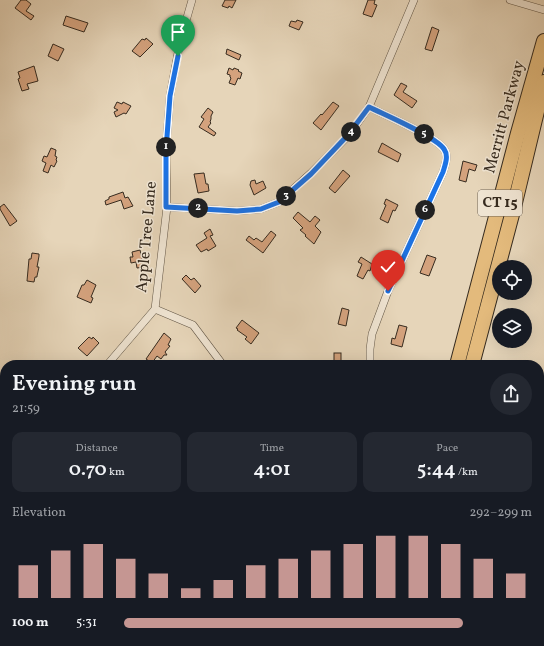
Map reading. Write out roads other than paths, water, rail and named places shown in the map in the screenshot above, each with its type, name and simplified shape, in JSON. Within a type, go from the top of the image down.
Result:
[{"type":"highway","name":"Merritt Parkway","points":[[458,360],[518,132],[544,41]]},
{"type":"highway","name":"Merritt Parkway","points":[[473,360],[514,207],[544,82]]},
{"type":"street","name":"Apple Tree Lane","points":[[111,360],[155,309],[166,207],[166,150],[170,96],[180,42],[192,0]]},
{"type":"street","points":[[166,207],[237,211],[261,209],[279,202],[311,174],[348,135],[369,107],[414,0]]},
{"type":"street","points":[[510,0],[544,10]]},
{"type":"street","points":[[369,107],[436,140],[445,150],[447,159],[443,172],[388,291],[372,334],[370,360]]},
{"type":"street","points":[[155,309],[193,325],[218,360]]}]
